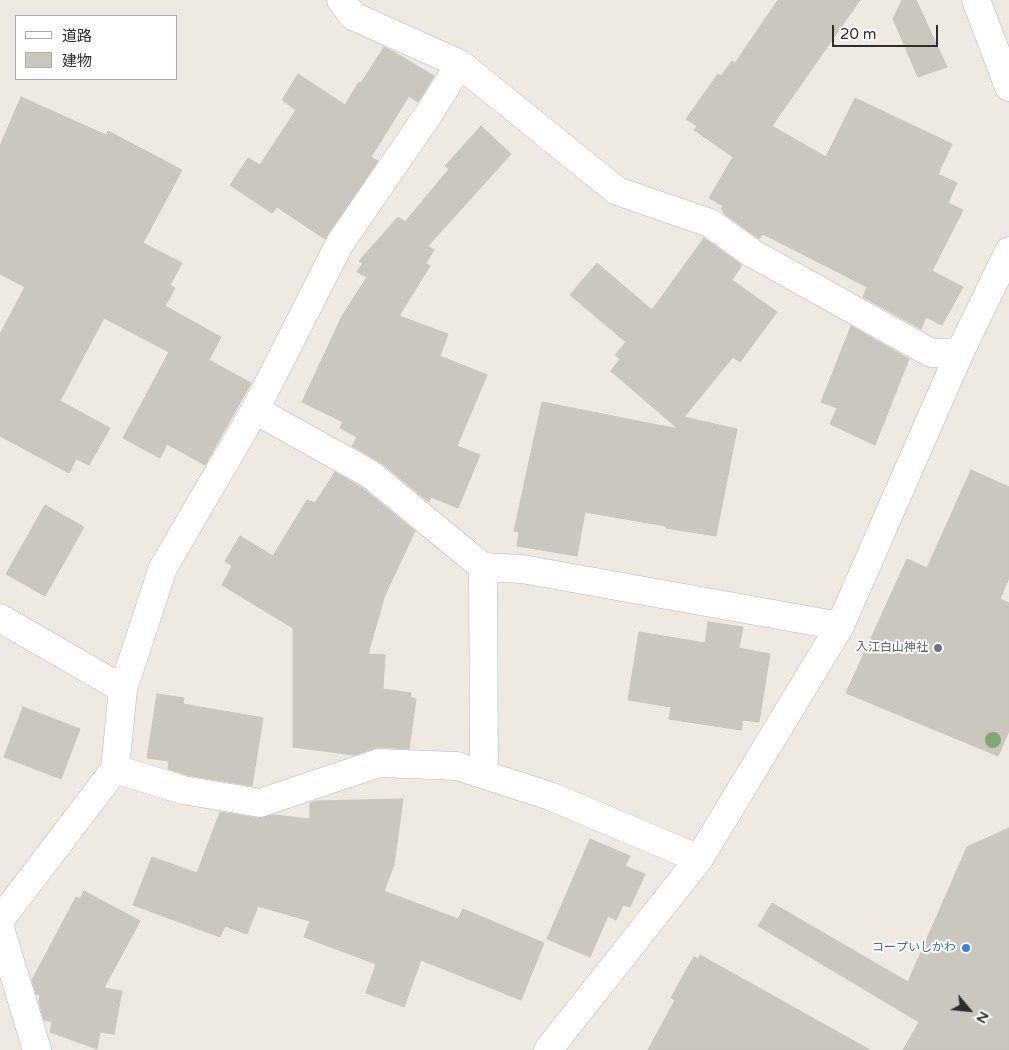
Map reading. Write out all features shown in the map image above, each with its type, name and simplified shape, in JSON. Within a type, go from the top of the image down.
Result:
[{"type":"street","points":[[340,0],[353,16],[460,64],[618,191],[710,223],[752,254],[931,353],[960,352]]},
{"type":"street","points":[[976,0],[1009,88]]},
{"type":"street","points":[[0,920],[115,769],[123,689],[163,568],[254,410],[340,243],[428,115],[460,64]]},
{"type":"street","points":[[548,1050],[699,860],[840,626],[960,352],[1009,251]]},
{"type":"street","points":[[254,410],[370,474],[483,567],[522,569],[840,626]]},
{"type":"street","points":[[483,567],[484,774]]},
{"type":"street","points":[[0,618],[123,689]]},
{"type":"street","points":[[115,769],[183,790],[260,803],[379,763],[457,766],[550,796],[699,860]]},
{"type":"street","points":[[0,928],[37,1050]]},
{"type":"building","points":[[778,0],[860,0],[772,126],[826,157],[855,98],[952,144],[938,174],[957,183],[948,203],[963,210],[932,271],[963,287],[942,325],[926,317],[921,329],[863,297],[867,287],[763,234],[759,239],[723,213],[724,211],[721,209],[723,206],[709,198],[733,157],[694,130],[697,126],[686,119],[718,74],[721,76],[732,61],[735,63]]},
{"type":"building","points":[[902,0],[916,0],[947,67],[918,77],[893,19]]},
{"type":"building","points":[[384,47],[434,76],[418,102],[409,96],[371,157],[378,161],[325,239],[277,207],[272,213],[230,185],[248,158],[260,165],[296,110],[282,100],[298,74],[345,105]]},
{"type":"building","points":[[21,97],[106,135],[108,131],[182,170],[143,243],[182,263],[170,285],[175,288],[165,306],[221,337],[209,360],[251,383],[205,465],[167,444],[160,458],[123,438],[169,352],[104,318],[60,401],[110,428],[89,465],[76,459],[69,473],[0,436],[0,334],[25,287],[0,274],[0,146]]},
{"type":"building","points":[[481,126],[511,154],[428,246],[434,250],[426,263],[430,266],[399,316],[448,334],[440,356],[487,375],[457,446],[480,455],[458,508],[431,497],[429,502],[380,462],[352,446],[357,437],[340,428],[343,422],[302,402],[342,316],[367,277],[357,272],[363,263],[359,261],[398,217],[405,222],[449,169],[445,166]]},
{"type":"building","points":[[704,238],[742,265],[732,280],[777,312],[740,362],[733,357],[684,417],[737,429],[716,536],[585,512],[577,556],[517,546],[519,532],[514,531],[542,402],[678,429],[611,371],[620,359],[615,355],[626,342],[570,295],[597,263],[652,310]]},
{"type":"building","points":[[851,326],[909,359],[875,445],[830,424],[837,408],[821,402]]},
{"type":"building","name":"入江白山神社","points":[[971,470],[1009,487],[1009,578],[1000,599],[1009,603],[1009,731],[998,756],[846,693],[907,559],[927,568]]},
{"type":"building","points":[[335,472],[361,487],[415,531],[385,595],[368,654],[385,655],[383,689],[411,693],[410,697],[416,699],[409,749],[379,747],[354,755],[293,747],[293,628],[222,585],[232,566],[225,561],[240,536],[273,556],[307,500],[315,503]]},
{"type":"building","points":[[45,505],[84,527],[45,596],[6,574]]},
{"type":"building","points":[[708,622],[743,627],[739,648],[770,654],[759,722],[743,720],[741,730],[669,719],[671,707],[628,700],[639,632],[705,643]]},
{"type":"building","points":[[157,694],[184,698],[183,704],[263,718],[252,786],[187,775],[168,769],[169,761],[147,758]]},
{"type":"building","points":[[23,707],[80,729],[61,779],[4,757]]},
{"type":"building","points":[[403,799],[394,865],[384,891],[458,919],[463,909],[544,943],[521,1000],[421,960],[404,1007],[366,993],[376,964],[304,937],[310,921],[258,906],[247,934],[225,926],[220,937],[133,905],[152,857],[197,873],[220,812],[257,818],[274,815],[310,819],[310,803],[316,801]]},
{"type":"building","name":"コープいしかわ","points":[[1009,828],[1009,1050],[903,1050],[919,1022],[758,926],[772,903],[908,982],[967,847]]},
{"type":"building","points":[[590,839],[630,856],[625,866],[645,874],[630,907],[623,905],[616,920],[608,916],[590,957],[547,939]]},
{"type":"building","points":[[84,891],[140,921],[104,988],[122,991],[114,1034],[100,1032],[97,1049],[50,1032],[52,1022],[44,1020],[39,1002],[40,995],[36,994],[32,980],[76,897],[80,899]]},
{"type":"building","points":[[700,955],[870,1050],[648,1050],[675,1000],[671,998],[685,972],[694,957],[698,959]]},
{"type":"place","name":"入江白山神社","points":[[938,648]]},
{"type":"place","name":"コープいしかわ","points":[[966,948]]}]
